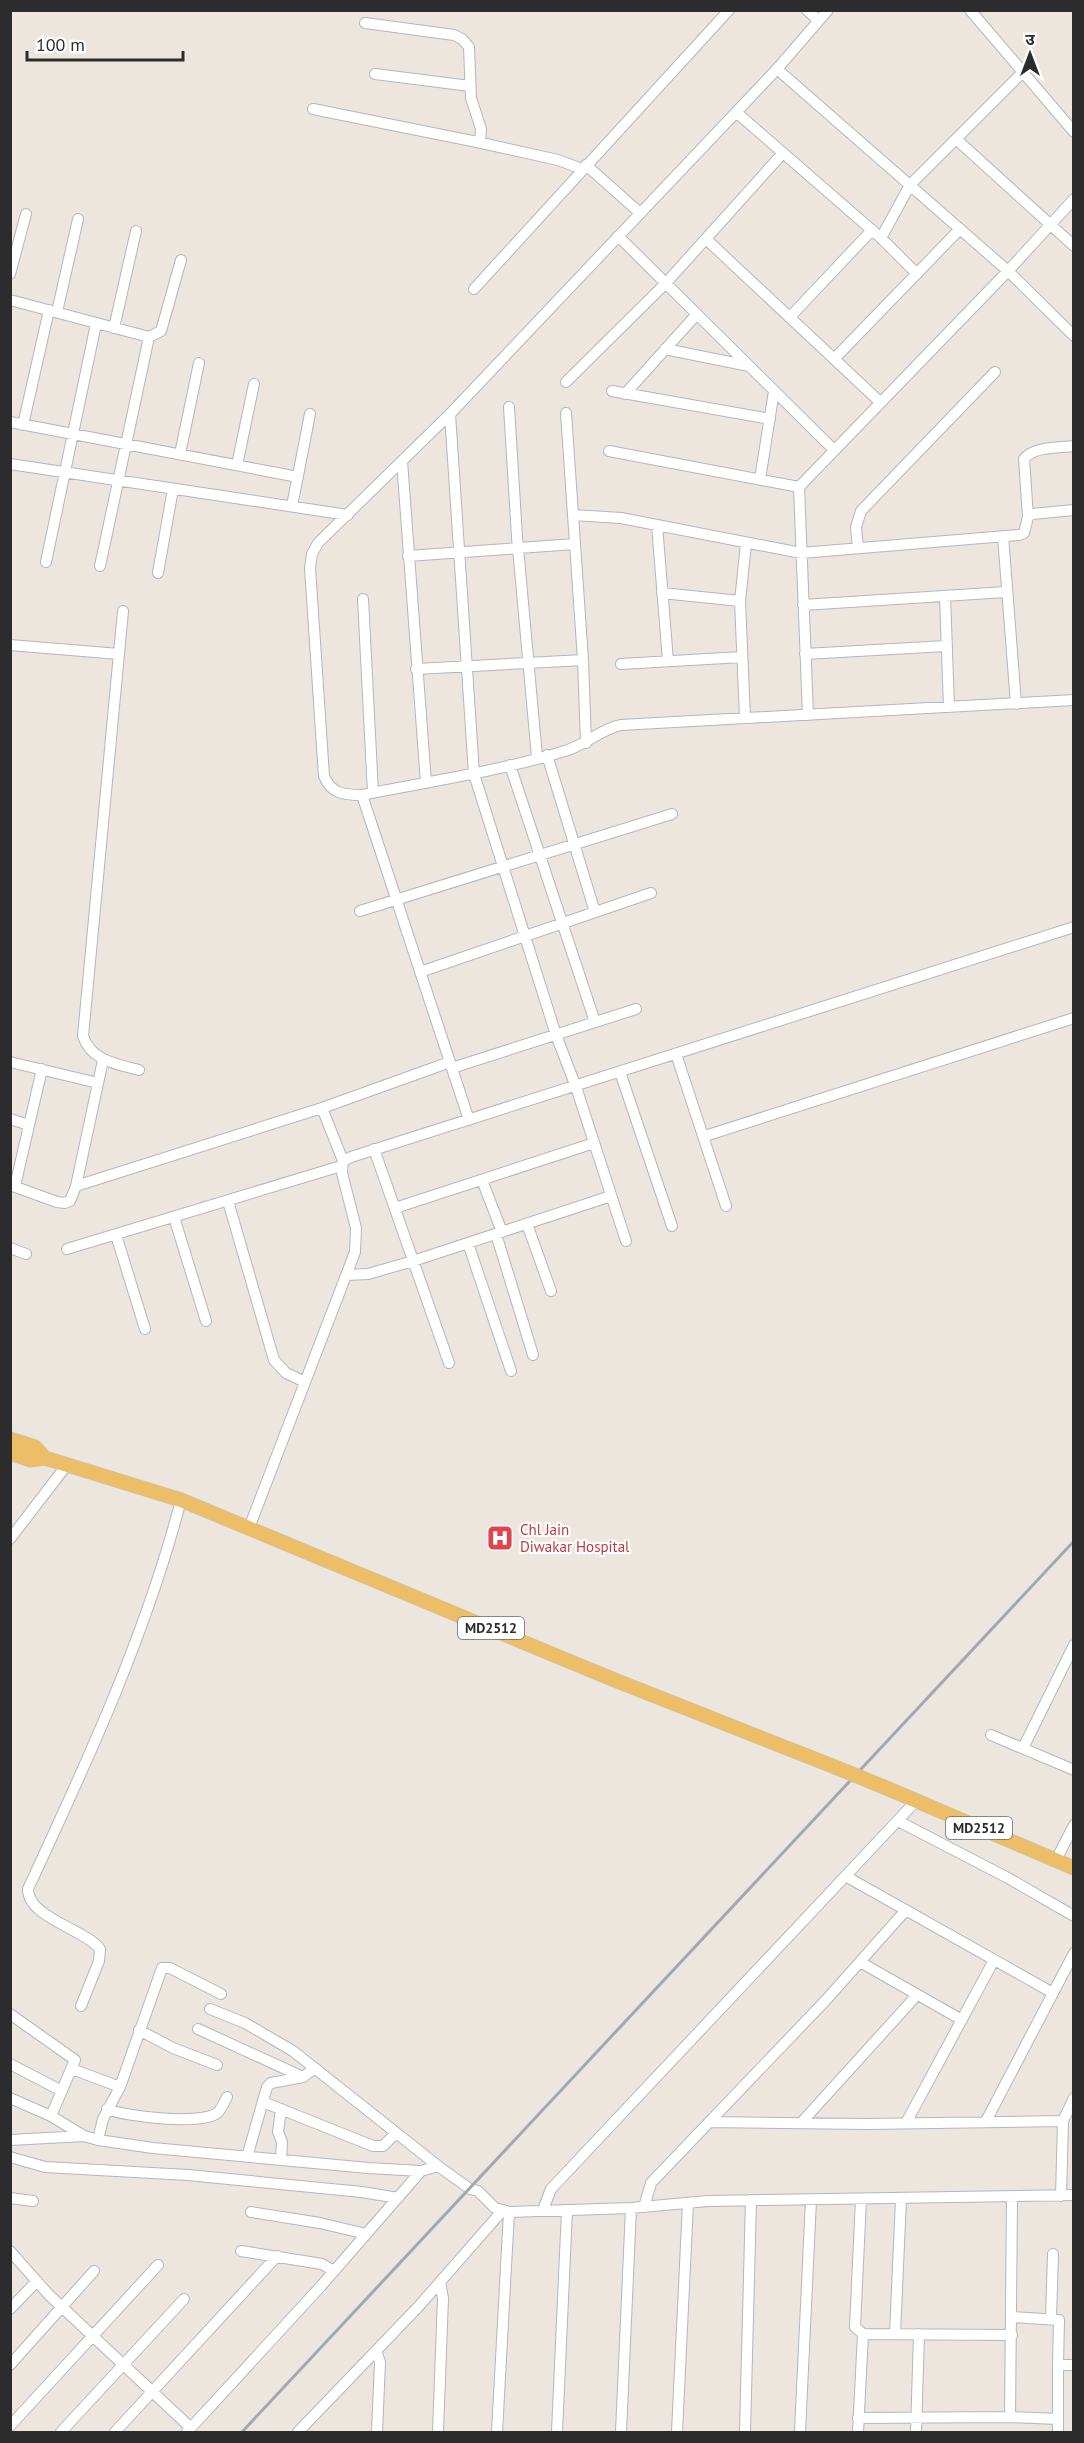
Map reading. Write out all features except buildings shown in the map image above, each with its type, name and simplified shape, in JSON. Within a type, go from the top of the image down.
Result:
[{"type":"main road","name":"MD2512","points":[[10,1438],[35,1447],[45,1458],[66,1466],[181,1500],[612,1679],[835,1767],[1074,1868]]},
{"type":"main road","name":"MD2512","points":[[10,1453],[30,1460],[45,1458]]},
{"type":"street","points":[[474,289],[729,10]]},
{"type":"street","points":[[807,10],[818,20]]},
{"type":"street","points":[[828,10],[777,69],[450,414],[318,543],[312,554],[310,568],[324,776],[328,785],[335,791],[345,795],[368,794],[510,765],[586,743],[600,731],[621,725],[1074,700]]},
{"type":"street","points":[[970,10],[1074,132]]},
{"type":"street","points":[[365,23],[454,35],[462,39],[469,47],[471,98],[481,129],[480,143]]},
{"type":"street","points":[[777,69],[1008,271],[1074,336]]},
{"type":"street","points":[[790,317],[876,234],[910,185],[1023,72]]},
{"type":"street","points":[[375,74],[471,86]]},
{"type":"street","points":[[314,109],[584,167],[640,213]]},
{"type":"street","points":[[736,112],[876,234],[917,274]]},
{"type":"street","points":[[956,139],[1074,246]]},
{"type":"street","points":[[566,382],[666,283],[783,153]]},
{"type":"street","points":[[808,716],[799,487],[833,449],[1008,271],[1074,199]]},
{"type":"street","points":[[10,274],[26,214]]},
{"type":"street","points":[[23,425],[78,219]]},
{"type":"street","points":[[835,358],[960,229]]},
{"type":"street","points":[[114,328],[136,231]]},
{"type":"street","points":[[618,236],[833,449]]},
{"type":"street","points":[[706,239],[880,402]]},
{"type":"street","points":[[10,300],[148,337],[161,331],[181,260]]},
{"type":"street","points":[[625,393],[697,314]]},
{"type":"street","points":[[46,562],[71,434],[96,324]]},
{"type":"street","points":[[100,566],[148,337]]},
{"type":"street","points":[[665,349],[749,366]]},
{"type":"street","points":[[180,454],[199,363]]},
{"type":"street","points":[[858,548],[856,527],[861,511],[995,372]]},
{"type":"street","points":[[237,465],[254,384]]},
{"type":"street","points":[[612,391],[770,419]]},
{"type":"street","points":[[760,479],[774,391]]},
{"type":"street","points":[[509,407],[529,663],[542,756],[595,912]]},
{"type":"street","points":[[566,413],[583,660],[586,743]]},
{"type":"street","points":[[292,506],[310,414]]},
{"type":"street","points":[[450,414],[474,774],[524,937],[626,1241]]},
{"type":"street","points":[[10,422],[298,477]]},
{"type":"street","points":[[573,515],[599,515],[801,553],[1003,536],[1024,533],[1028,517],[1024,459],[1037,451],[1074,446]]},
{"type":"street","points":[[609,451],[799,487]]},
{"type":"street","points":[[402,462],[426,783]]},
{"type":"street","points":[[11,467],[64,472],[348,515]]},
{"type":"street","points":[[158,573],[174,489]]},
{"type":"street","points":[[1028,517],[1032,514],[1074,510]]},
{"type":"street","points":[[657,525],[668,661]]},
{"type":"street","points":[[1003,536],[1016,704]]},
{"type":"street","points":[[408,556],[519,550],[575,544]]},
{"type":"street","points":[[745,718],[740,601],[746,544]]},
{"type":"street","points":[[803,605],[1006,592]]},
{"type":"street","points":[[662,593],[740,601]]},
{"type":"street","points":[[945,596],[949,707]]},
{"type":"street","points":[[363,599],[368,794],[397,900],[469,1120]]},
{"type":"street","points":[[123,611],[83,1036],[91,1052],[103,1060],[139,1070]]},
{"type":"street","points":[[10,645],[118,654]]},
{"type":"street","points":[[805,654],[946,646]]},
{"type":"street","points":[[621,664],[742,657]]},
{"type":"street","points":[[416,669],[583,660]]},
{"type":"street","points":[[510,765],[595,1022]]},
{"type":"street","points":[[360,911],[503,869],[672,814]]},
{"type":"street","points":[[420,972],[651,893]]},
{"type":"street","points":[[67,1249],[228,1201],[342,1164],[374,1149],[576,1087],[1074,927]]},
{"type":"street","points":[[76,1186],[451,1065],[636,1009]]},
{"type":"street","points":[[705,1136],[1074,1018]]},
{"type":"street","points":[[676,1054],[705,1136],[726,1206]]},
{"type":"street","points":[[42,1069],[13,1185],[65,1203],[70,1201],[76,1186],[103,1060]]},
{"type":"street","points":[[10,1062],[98,1083]]},
{"type":"street","points":[[621,1072],[672,1226]]},
{"type":"street","points":[[249,1528],[355,1252],[356,1228],[342,1164],[322,1108]]},
{"type":"street","points":[[10,1119],[29,1125]]},
{"type":"street","points":[[395,1208],[594,1143]]},
{"type":"street","points":[[374,1149],[449,1363]]},
{"type":"street","points":[[482,1180],[533,1355]]},
{"type":"street","points":[[346,1275],[368,1274],[413,1261],[611,1196]]},
{"type":"street","points":[[228,1201],[274,1360],[286,1373],[305,1382]]},
{"type":"street","points":[[174,1217],[206,1322]]},
{"type":"street","points":[[527,1224],[551,1291]]},
{"type":"street","points":[[116,1235],[145,1329]]},
{"type":"street","points":[[468,1243],[511,1371]]},
{"type":"street","points":[[10,1248],[26,1254]]},
{"type":"street","points":[[10,1539],[66,1466]]},
{"type":"street","points":[[81,2006],[99,1961],[100,1949],[93,1942],[46,1914],[33,1902],[28,1889],[133,1651],[157,1585],[181,1500]]},
{"type":"street","points":[[1023,1748],[1074,1645]]},
{"type":"street","points":[[991,1735],[1074,1770]]},
{"type":"street","points":[[543,2210],[551,2189],[847,1877],[916,1801]]},
{"type":"street","points":[[898,1821],[1008,1878],[1074,1916]]},
{"type":"street","points":[[1056,1860],[1074,1825]]},
{"type":"street","points":[[847,1877],[1053,1993]]},
{"type":"street","points":[[644,2207],[651,2184],[906,1910]]},
{"type":"street","points":[[986,2121],[1074,1953]]},
{"type":"street","points":[[906,2123],[994,1960]]},
{"type":"street","points":[[860,1962],[962,2020]]},
{"type":"street","points":[[98,2140],[107,2109],[116,2098],[162,1968],[165,1967],[221,1994]]},
{"type":"street","points":[[801,2123],[917,1995]]},
{"type":"street","points":[[210,2009],[268,2035],[315,2068],[438,2166],[470,2189],[478,2191],[495,2208],[506,2211],[631,2208],[751,2200],[1012,2198],[1074,2195]]},
{"type":"street","points":[[10,2014],[69,2055],[73,2066],[51,2116]]},
{"type":"street","points":[[198,2029],[303,2077]]},
{"type":"street","points":[[139,2030],[173,2048],[217,2065]]},
{"type":"street","points":[[10,2064],[62,2091]]},
{"type":"street","points":[[73,2066],[120,2087]]},
{"type":"street","points":[[248,2157],[267,2087],[271,2083],[303,2077],[315,2068]]},
{"type":"street","points":[[107,2109],[134,2117],[159,2119],[211,2116],[222,2108],[227,2097]]},
{"type":"street","points":[[10,2098],[51,2116],[84,2136],[98,2140],[248,2157],[421,2171],[438,2166]]},
{"type":"street","points":[[1061,2196],[1063,2121],[1074,2098]]},
{"type":"street","points":[[263,2102],[373,2146],[383,2146],[396,2133]]},
{"type":"street","points":[[281,2109],[278,2132],[282,2142],[281,2160]]},
{"type":"street","points":[[710,2122],[1063,2121]]},
{"type":"street","points":[[84,2136],[14,2140],[10,2156],[45,2167],[188,2175],[362,2192],[398,2198]]},
{"type":"street","points":[[10,2251],[62,2308],[189,2430],[334,2271],[421,2171]]},
{"type":"street","points":[[10,2198],[33,2201]]},
{"type":"street","points":[[1010,2417],[1012,2198]]},
{"type":"street","points":[[861,2199],[855,2327],[863,2334],[1012,2335]]},
{"type":"street","points":[[895,2334],[901,2199]]},
{"type":"street","points":[[745,2433],[751,2200]]},
{"type":"street","points":[[800,2433],[811,2200]]},
{"type":"street","points":[[677,2433],[688,2203]]},
{"type":"street","points":[[621,2433],[631,2208]]},
{"type":"street","points":[[557,2433],[567,2210]]},
{"type":"street","points":[[298,2433],[506,2211]]},
{"type":"street","points":[[497,2433],[506,2211]]},
{"type":"street","points":[[251,2212],[320,2223],[366,2234]]},
{"type":"street","points":[[241,2251],[322,2264],[334,2271]]},
{"type":"street","points":[[1051,2318],[1053,2254]]},
{"type":"street","points":[[115,2433],[277,2256]]},
{"type":"street","points":[[10,2426],[158,2265]]},
{"type":"street","points":[[10,2365],[94,2271]]},
{"type":"street","points":[[10,2308],[37,2281]]},
{"type":"street","points":[[438,2433],[443,2298],[440,2282]]},
{"type":"street","points":[[61,2433],[184,2299]]},
{"type":"street","points":[[1012,2317],[1059,2320],[1058,2433]]},
{"type":"street","points":[[858,2433],[863,2334]]},
{"type":"street","points":[[916,2433],[919,2334]]},
{"type":"street","points":[[376,2351],[380,2362],[377,2433]]},
{"type":"street","points":[[1058,2365],[1074,2365]]},
{"type":"street","points":[[858,2418],[1010,2417],[1058,2420]]},
{"type":"railway","points":[[242,2432],[1074,1541]]},
{"type":"place","name":"Chl Jain Diwakar Hospital","points":[[500,1538]]}]
